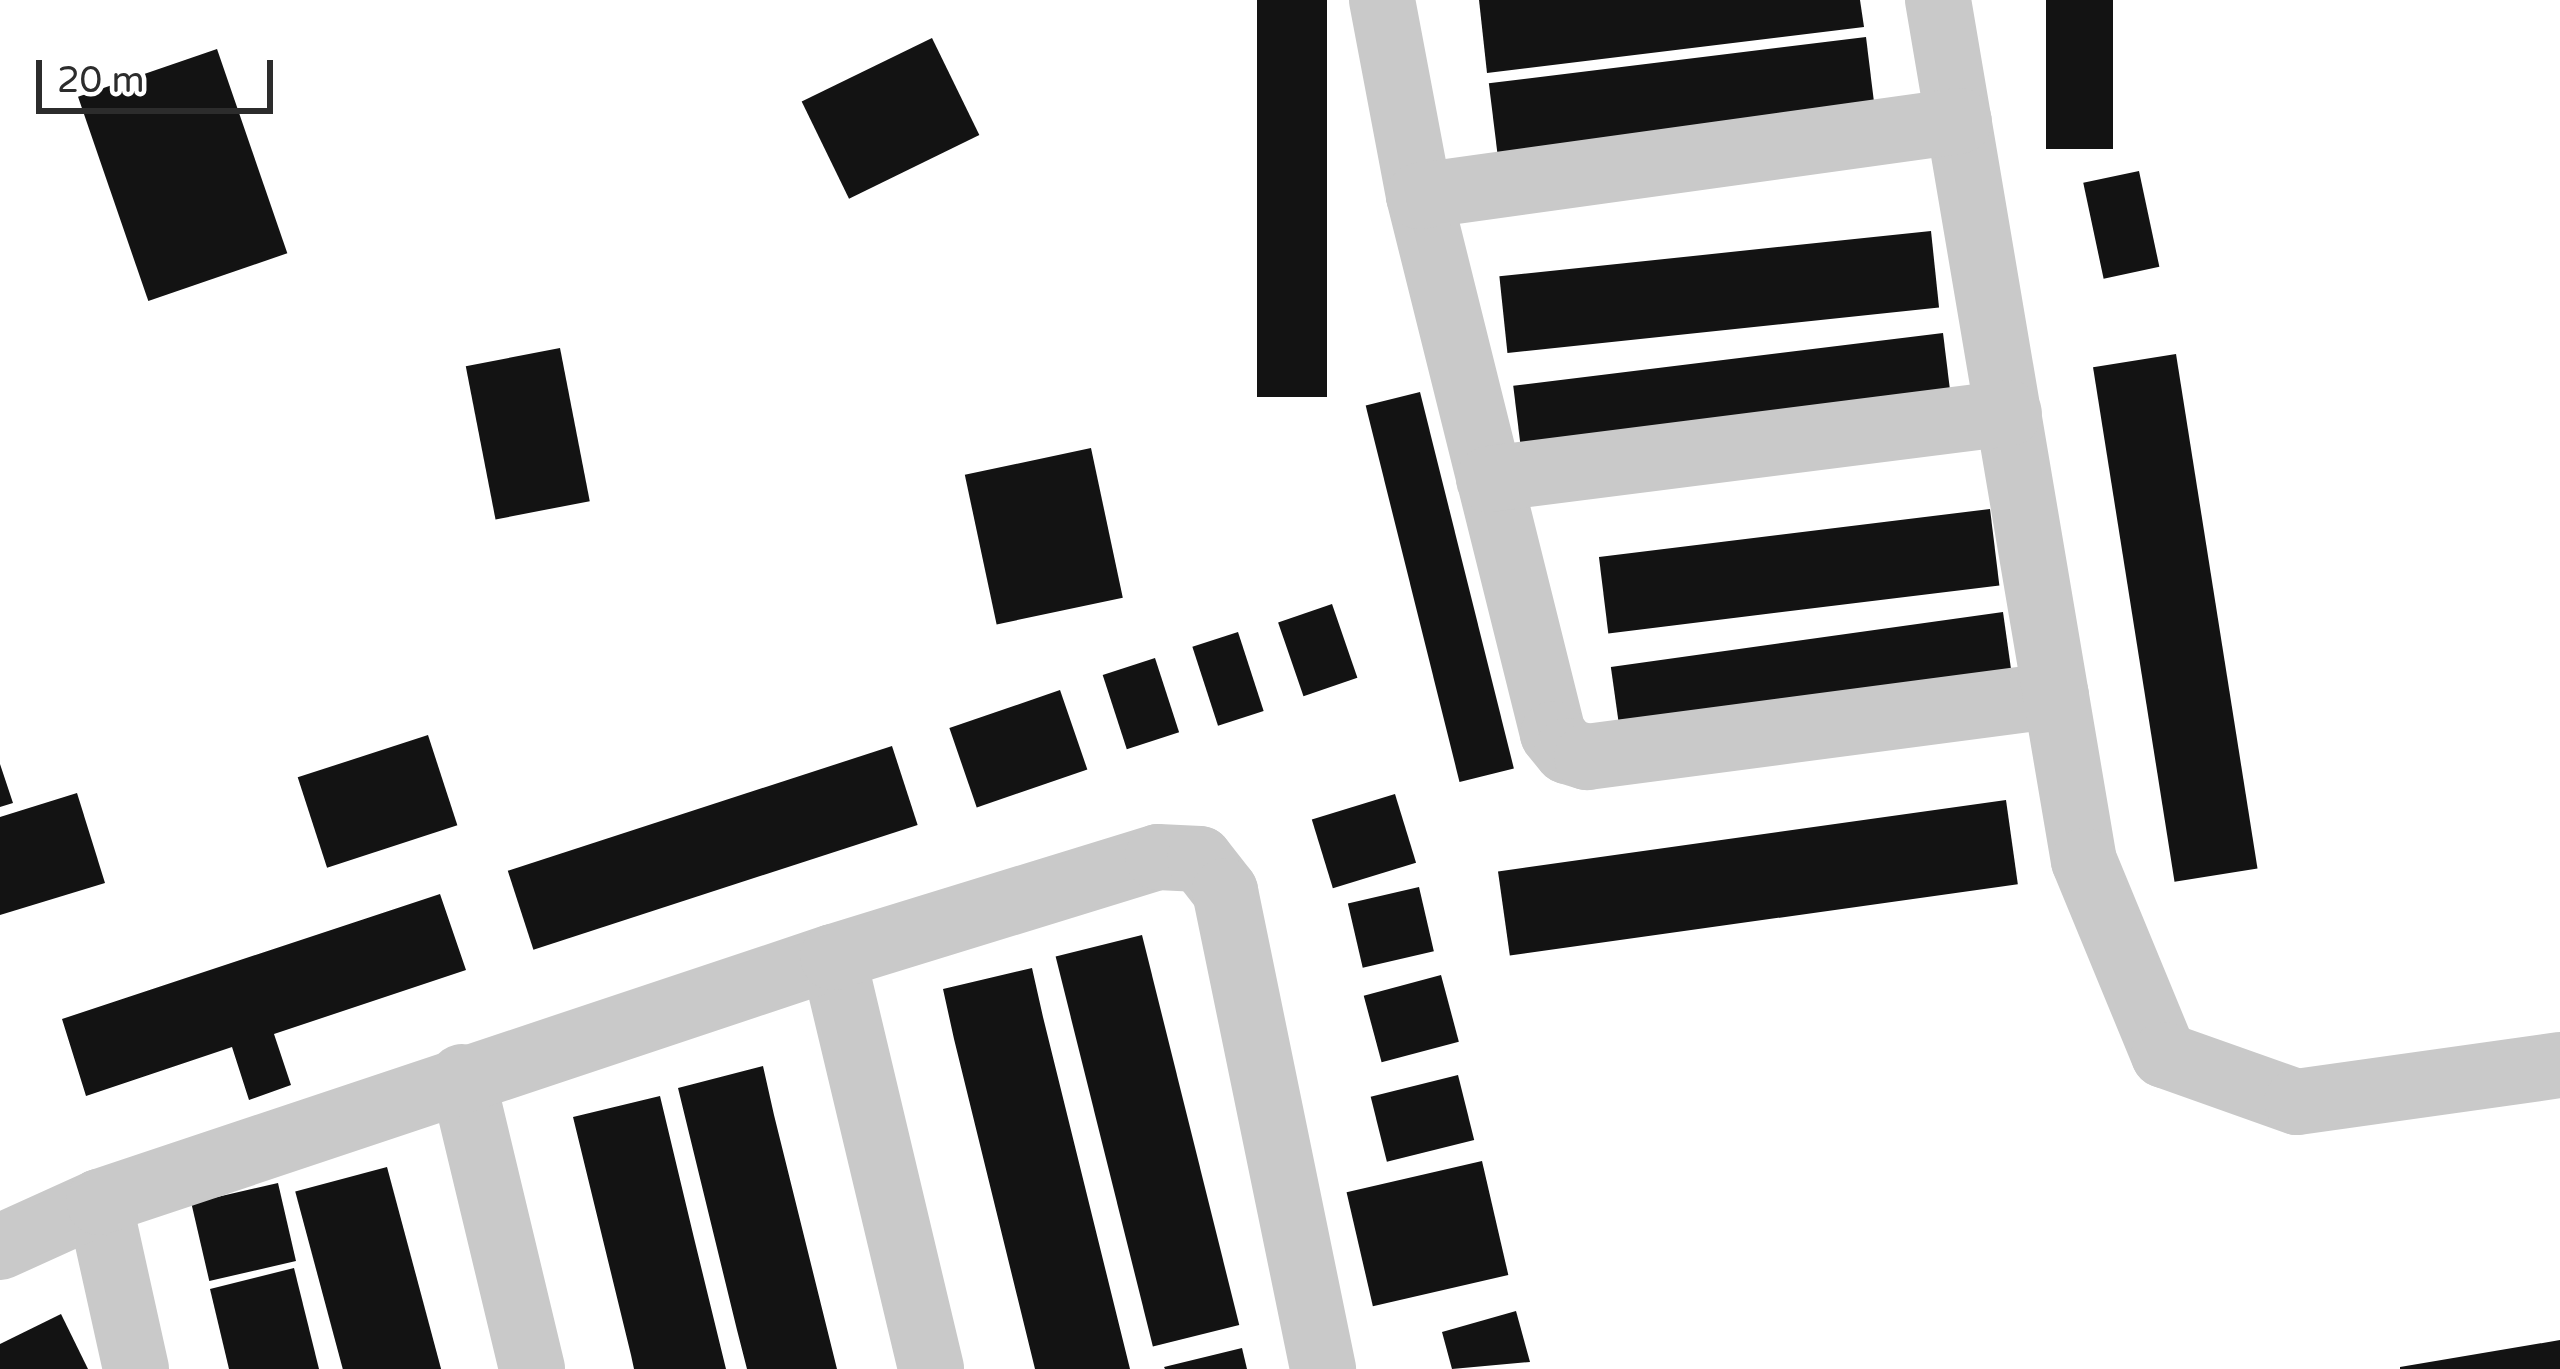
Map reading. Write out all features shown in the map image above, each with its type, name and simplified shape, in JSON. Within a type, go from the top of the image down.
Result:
[{"type":"street","points":[[1382,0],[1419,196],[1553,734],[1567,752],[1587,757],[2056,695]]},
{"type":"street","points":[[1938,0],[2084,861],[2164,1055],[2297,1102],[2560,1065]]},
{"type":"street","points":[[1419,196],[1959,121]]},
{"type":"street","points":[[1490,479],[2008,413]]},
{"type":"street","points":[[0,1247],[99,1202],[462,1077],[833,957],[1158,857],[1200,859],[1226,891],[1323,1369]]},
{"type":"street","points":[[833,957],[931,1369]]},
{"type":"street","points":[[462,1077],[532,1369]]},
{"type":"street","points":[[99,1202],[136,1369]]},
{"type":"building","points":[[1257,0],[1327,0],[1327,397],[1257,397]]},
{"type":"building","points":[[1479,0],[1860,0],[1864,27],[1487,73]]},
{"type":"building","points":[[2046,0],[2113,0],[2113,149],[2046,149]]},
{"type":"building","points":[[1866,37],[1875,113],[1498,160],[1489,83]]},
{"type":"building","points":[[932,38],[979,135],[849,199],[802,102]]},
{"type":"building","points":[[217,49],[287,253],[148,301],[78,97]]},
{"type":"building","points":[[2139,171],[2159,267],[2104,279],[2083,183]]},
{"type":"building","points":[[1931,231],[1939,308],[1507,353],[1499,276]]},
{"type":"building","points":[[1943,333],[1953,410],[1523,463],[1513,386]]},
{"type":"building","points":[[560,348],[590,501],[496,519],[466,366]]},
{"type":"building","points":[[2176,354],[2258,869],[2175,882],[2093,367]]},
{"type":"building","points":[[1420,392],[1514,768],[1460,782],[1366,406]]},
{"type":"building","points":[[1091,448],[1123,598],[997,624],[965,475]]},
{"type":"building","points":[[1990,509],[1999,585],[1608,633],[1599,557]]},
{"type":"building","points":[[1332,604],[1357,678],[1303,696],[1278,623]]},
{"type":"building","points":[[2003,612],[2014,689],[1622,744],[1611,667]]},
{"type":"building","points":[[1238,632],[1264,711],[1218,726],[1192,647]]},
{"type":"building","points":[[1155,658],[1179,732],[1127,749],[1103,675]]},
{"type":"building","points":[[1060,690],[1087,769],[977,808],[949,728]]},
{"type":"building","points":[[428,735],[457,825],[327,868],[298,777]]},
{"type":"building","points":[[892,746],[918,825],[533,950],[508,871]]},
{"type":"building","points":[[0,764],[13,803],[0,807]]},
{"type":"building","points":[[77,793],[105,883],[0,915],[0,817]]},
{"type":"building","points":[[1395,794],[1416,863],[1333,888],[1312,819]]},
{"type":"building","points":[[2006,800],[2018,884],[1510,956],[1498,871]]},
{"type":"building","points":[[1419,887],[1434,951],[1363,968],[1348,903]]},
{"type":"building","points":[[440,894],[466,970],[274,1034],[291,1085],[249,1100],[232,1047],[86,1096],[62,1019]]},
{"type":"building","points":[[1142,935],[1239,1325],[1153,1347],[1056,957]]},
{"type":"building","points":[[1032,968],[1130,1369],[1035,1369],[954,1039],[943,989]]},
{"type":"building","points":[[1441,975],[1459,1042],[1382,1062],[1364,996]]},
{"type":"building","points":[[763,1066],[837,1369],[747,1369],[737,1330],[678,1088]]},
{"type":"building","points":[[1458,1075],[1474,1140],[1387,1162],[1371,1097]]},
{"type":"building","points":[[660,1096],[726,1369],[634,1369],[573,1117]]},
{"type":"building","points":[[1482,1161],[1508,1275],[1373,1306],[1347,1192]]},
{"type":"building","points":[[387,1167],[441,1369],[343,1369],[295,1192]]},
{"type":"building","points":[[278,1183],[296,1261],[209,1281],[191,1203]]},
{"type":"building","points":[[294,1268],[319,1369],[229,1369],[210,1289]]},
{"type":"building","points":[[1516,1311],[1530,1362],[1452,1369],[1442,1332]]},
{"type":"building","points":[[61,1314],[88,1369],[0,1369],[0,1344]]},
{"type":"building","points":[[2560,1340],[2560,1369],[2400,1369],[2400,1367]]},
{"type":"building","points":[[1242,1348],[1247,1369],[1164,1367]]}]
